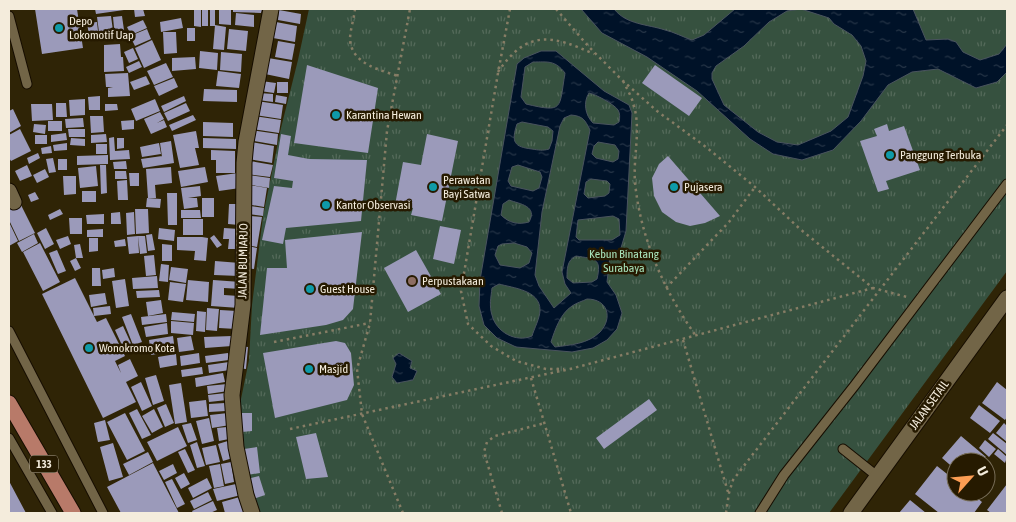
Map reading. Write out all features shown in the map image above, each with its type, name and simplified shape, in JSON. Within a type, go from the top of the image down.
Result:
[{"type":"main road","name":"133","points":[[11,412],[73,513]]},
{"type":"street","name":"JALAN BUMIARJO","points":[[252,513],[236,447],[232,395],[243,304],[245,156],[271,9]]},
{"type":"street","name":"JALAN SETAIL","points":[[852,513],[1007,298]]},
{"type":"lane","points":[[9,16],[27,84]]},
{"type":"lane","points":[[760,513],[784,475],[919,302],[1007,184]]},
{"type":"lane","points":[[9,331],[103,513]]},
{"type":"lane","points":[[9,438],[52,513]]},
{"type":"lane","points":[[843,449],[877,476]]},
{"type":"path","points":[[355,9],[350,41],[357,57],[369,66],[398,76]]},
{"type":"path","points":[[403,513],[362,414],[357,370],[370,323],[387,131],[410,9]]},
{"type":"path","points":[[510,9],[461,291],[468,324],[491,346],[516,361],[546,369],[570,369]]},
{"type":"path","points":[[556,9],[597,55],[657,111],[706,147],[755,187],[800,228],[873,288],[900,294],[919,302]]},
{"type":"path","points":[[498,73],[508,58],[528,43],[540,39],[564,42],[597,55]]},
{"type":"path","points":[[622,80],[634,105],[636,119],[635,179],[638,209],[643,228],[666,288],[696,336]]},
{"type":"path","points":[[726,513],[729,493],[734,480],[1007,125]]},
{"type":"path","points":[[666,288],[729,222],[755,187]]},
{"type":"path","points":[[290,429],[570,369],[873,288]]},
{"type":"path","points":[[274,342],[370,323]]},
{"type":"path","points":[[684,340],[729,493]]},
{"type":"path","points":[[531,378],[571,513]]},
{"type":"path","points":[[502,513],[484,452],[486,442],[495,436],[545,423]]},
{"type":"green space","name":"Kebun Binatang Surabaya","points":[[309,9],[1007,9],[1007,271],[829,513],[255,513],[247,492],[240,416],[241,399],[249,360],[252,305],[263,216],[281,128]]},
{"type":"water","points":[[581,9],[614,9],[631,21],[692,40],[704,35],[735,9],[801,9],[913,9],[926,40],[948,39],[956,42],[963,52],[980,60],[999,54],[1007,44],[1007,72],[997,82],[976,88],[938,69],[912,72],[888,85],[861,121],[833,150],[802,160],[773,154],[750,139],[697,91],[647,57],[602,33]],"holes":[[[801,9],[829,18],[834,24],[852,35],[861,46],[866,61],[863,76],[848,117],[831,131],[798,145],[777,142],[758,132],[724,105],[712,79],[712,73],[716,66],[744,46],[769,22],[787,11]]]},
{"type":"water","points":[[541,51],[556,51],[604,91],[629,105],[632,113],[626,231],[621,248],[610,256],[607,282],[616,295],[622,313],[617,329],[607,340],[593,348],[572,352],[516,347],[497,338],[484,325],[479,306],[480,280],[517,64],[524,58]],"holes":[[[533,62],[554,64],[565,73],[560,101],[553,108],[526,104],[521,97],[525,67]],[[589,93],[600,97],[618,110],[619,122],[614,125],[593,123],[588,116],[586,104]],[[571,115],[583,119],[590,130],[562,272],[565,284],[571,293],[554,308],[539,286],[535,275],[542,212],[560,126],[564,118]],[[522,122],[548,127],[553,131],[549,149],[545,150],[521,147],[514,139],[517,124]],[[598,142],[615,145],[619,151],[618,159],[613,162],[596,158],[592,154],[594,146]],[[518,165],[540,172],[542,177],[539,188],[533,191],[511,186],[508,181],[512,167]],[[591,179],[607,181],[610,184],[609,193],[605,196],[588,198],[584,194],[586,182]],[[509,200],[523,204],[530,209],[531,217],[529,222],[514,223],[501,215],[503,204]],[[613,216],[619,219],[620,235],[612,240],[579,240],[576,237],[578,220]],[[514,243],[527,247],[532,253],[529,263],[520,268],[500,265],[495,255],[498,246]],[[576,256],[596,261],[598,263],[597,279],[592,282],[573,283],[567,278],[569,262]],[[499,284],[525,291],[536,298],[539,303],[540,313],[532,336],[526,338],[513,337],[502,331],[494,321],[490,302],[492,288]],[[587,299],[600,302],[604,306],[607,315],[604,327],[590,339],[573,345],[555,347],[551,342],[556,327],[568,309]]]},
{"type":"water","points":[[399,353],[412,361],[410,368],[417,371],[413,380],[397,383],[392,377],[396,364],[393,358]]},
{"type":"building","name":"Depo Lokomotif Uap","points":[[35,9],[77,9],[83,48],[42,54]]},
{"type":"building","points":[[95,9],[124,9],[124,10],[96,14]]},
{"type":"building","points":[[134,9],[143,9],[145,16],[135,17]]},
{"type":"building","points":[[194,9],[201,9],[201,27],[194,26]]},
{"type":"building","points":[[202,9],[208,9],[208,26],[202,26]]},
{"type":"building","points":[[210,9],[215,9],[215,26],[210,26]]},
{"type":"building","points":[[219,9],[231,9],[231,25],[219,24]]},
{"type":"building","points":[[233,9],[262,9],[261,13],[233,12]]},
{"type":"building","points":[[279,10],[301,14],[300,24],[278,20]]},
{"type":"building","points":[[236,13],[254,15],[254,27],[235,25]]},
{"type":"building","points":[[111,16],[114,38],[100,40],[97,17]]},
{"type":"building","points":[[122,16],[125,37],[115,38],[113,17]]},
{"type":"building","points":[[181,18],[183,28],[161,32],[160,22]]},
{"type":"building","points":[[143,20],[147,28],[131,35],[127,27]]},
{"type":"building","points":[[97,22],[99,40],[90,41],[87,23]]},
{"type":"building","points":[[276,22],[297,26],[295,42],[273,38]]},
{"type":"building","points":[[215,25],[226,27],[224,50],[213,49]]},
{"type":"building","points":[[187,28],[195,28],[195,41],[187,41]]},
{"type":"building","points":[[147,29],[151,39],[135,46],[130,36]]},
{"type":"building","points":[[229,29],[248,31],[246,51],[227,49]]},
{"type":"building","points":[[163,32],[176,32],[177,53],[164,54]]},
{"type":"building","points":[[152,40],[161,60],[144,68],[135,48]]},
{"type":"building","points":[[278,41],[295,44],[292,60],[275,57]]},
{"type":"building","points":[[120,44],[124,71],[104,72],[104,45]]},
{"type":"building","points":[[133,48],[138,59],[129,63],[124,52]]},
{"type":"building","points":[[200,51],[218,53],[217,70],[199,68]]},
{"type":"building","points":[[221,52],[242,54],[241,72],[220,70]]},
{"type":"building","points":[[195,57],[196,69],[172,71],[172,58]]},
{"type":"building","points":[[268,58],[292,62],[289,79],[265,74]]},
{"type":"building","points":[[139,61],[142,67],[129,73],[126,67]]},
{"type":"building","points":[[166,63],[173,77],[154,85],[147,71]]},
{"type":"building","name":"Karantina Hewan","points":[[307,65],[378,88],[368,153],[294,143]]},
{"type":"building","points":[[655,65],[702,98],[689,116],[642,83]]},
{"type":"building","points":[[218,71],[241,74],[239,88],[216,86]]},
{"type":"building","points":[[128,73],[130,96],[108,97],[108,88],[113,87],[106,87],[105,74]]},
{"type":"building","points":[[146,76],[150,84],[134,90],[130,82]]},
{"type":"building","points":[[174,78],[178,87],[159,96],[154,86]]},
{"type":"building","points":[[261,81],[276,83],[274,93],[260,91]]},
{"type":"building","points":[[277,82],[288,82],[288,93],[277,93]]},
{"type":"building","points":[[204,89],[237,90],[237,102],[203,101]]},
{"type":"building","points":[[259,93],[273,94],[273,102],[258,100]]},
{"type":"building","points":[[276,95],[287,97],[286,104],[275,102]]},
{"type":"building","points":[[100,96],[100,110],[89,110],[88,97]]},
{"type":"building","points":[[184,96],[186,101],[164,112],[161,106]]},
{"type":"building","points":[[85,99],[85,115],[70,116],[69,100]]},
{"type":"building","points":[[155,99],[160,111],[136,121],[131,109]]},
{"type":"building","points":[[257,101],[283,105],[281,119],[255,115]]},
{"type":"building","points":[[56,103],[66,103],[67,117],[56,117]]},
{"type":"building","points":[[186,103],[190,111],[168,121],[164,113]]},
{"type":"building","points":[[31,104],[52,104],[53,120],[32,121]]},
{"type":"building","points":[[105,104],[117,104],[118,110],[105,111]]},
{"type":"building","points":[[13,109],[21,126],[9,133],[9,111]]},
{"type":"building","points":[[160,112],[164,119],[157,123],[164,120],[167,127],[151,134],[144,119]]},
{"type":"building","points":[[193,115],[196,120],[172,131],[169,125]]},
{"type":"building","points":[[90,116],[103,116],[104,132],[91,133]]},
{"type":"building","points":[[254,116],[281,120],[279,133],[252,129]]},
{"type":"building","points":[[83,118],[84,127],[66,128],[65,119]]},
{"type":"building","points":[[134,120],[134,129],[122,130],[121,121]]},
{"type":"building","points":[[48,121],[62,121],[62,131],[48,131]]},
{"type":"building","points":[[203,122],[233,123],[233,137],[203,136]]},
{"type":"building","points":[[34,124],[46,125],[45,134],[33,132]]},
{"type":"building","name":"Panggung Terbuka","points":[[887,124],[889,131],[904,126],[920,170],[886,181],[889,189],[878,192],[860,141],[877,136],[874,129]]},
{"type":"building","points":[[20,129],[31,151],[11,161],[9,158],[9,135]]},
{"type":"building","points":[[68,129],[85,129],[85,137],[69,137]]},
{"type":"building","points":[[250,130],[278,134],[277,145],[248,140]]},
{"type":"building","points":[[196,131],[199,148],[195,148],[199,165],[180,168],[173,135]]},
{"type":"building","points":[[66,133],[67,140],[51,142],[51,135]]},
{"type":"building","points":[[106,134],[107,142],[91,143],[91,135]]},
{"type":"building","name":"Kantor Observasi","points":[[281,134],[291,136],[288,155],[309,159],[367,160],[361,221],[286,228],[283,244],[262,240],[274,186],[292,188],[293,181],[274,178]]},
{"type":"building","name":"Perawatan Bayi Satwa","points":[[427,134],[458,141],[442,221],[411,215],[413,208],[395,205],[403,162],[421,165]]},
{"type":"building","points":[[35,135],[47,135],[47,144],[35,144]]},
{"type":"building","points":[[114,137],[115,151],[129,150],[130,159],[110,160],[109,138]]},
{"type":"building","points":[[71,138],[85,139],[85,146],[70,145]]},
{"type":"building","points":[[117,138],[124,138],[124,148],[117,149]]},
{"type":"building","points":[[203,138],[236,139],[236,149],[203,148]]},
{"type":"building","points":[[171,141],[174,163],[143,168],[141,159],[162,156],[160,143]]},
{"type":"building","points":[[251,142],[274,146],[272,163],[248,159]]},
{"type":"building","points":[[67,143],[67,150],[54,151],[53,145]]},
{"type":"building","points":[[159,143],[161,154],[142,157],[140,147]]},
{"type":"building","points":[[96,144],[107,144],[107,154],[96,154]]},
{"type":"building","points":[[51,146],[52,153],[42,154],[41,148]]},
{"type":"building","points":[[211,150],[235,151],[235,173],[216,173],[216,160],[211,160]]},
{"type":"building","points":[[38,153],[40,158],[29,164],[27,158]]},
{"type":"building","points":[[108,155],[108,164],[77,165],[77,156]]},
{"type":"building","name":"Pujasera","points":[[668,156],[720,216],[705,223],[690,226],[676,222],[662,212],[654,196],[652,178],[659,164]]},
{"type":"building","points":[[53,158],[56,172],[49,173],[46,159]]},
{"type":"building","points":[[58,159],[67,159],[67,170],[58,170]]},
{"type":"building","points":[[126,161],[127,169],[114,169],[113,162]]},
{"type":"building","points":[[250,161],[273,165],[270,177],[247,174]]},
{"type":"building","points":[[27,165],[32,176],[20,181],[15,171]]},
{"type":"building","points":[[100,165],[106,165],[107,193],[101,194]]},
{"type":"building","points":[[96,166],[98,186],[80,188],[78,168]]},
{"type":"building","points":[[171,167],[172,183],[155,185],[156,198],[148,198],[146,169]]},
{"type":"building","points":[[205,167],[208,182],[181,187],[178,171]]},
{"type":"building","points":[[45,169],[49,177],[37,183],[33,175]]},
{"type":"building","points":[[115,171],[126,171],[127,179],[115,179]]},
{"type":"building","points":[[129,173],[139,173],[139,186],[130,186]]},
{"type":"building","points":[[238,173],[240,188],[219,191],[216,176]]},
{"type":"building","points":[[248,175],[270,178],[269,188],[246,184]]},
{"type":"building","points":[[63,176],[76,176],[76,194],[64,195]]},
{"type":"building","points":[[127,180],[128,200],[118,200],[117,181]]},
{"type":"building","points":[[249,185],[267,188],[264,207],[246,204]]},
{"type":"building","points":[[200,186],[201,196],[188,198],[197,198],[198,207],[184,209],[181,188]]},
{"type":"building","points":[[82,191],[96,191],[96,202],[82,202]]},
{"type":"building","points":[[35,192],[39,199],[31,202],[28,195]]},
{"type":"building","points":[[167,193],[177,193],[177,225],[168,225]]},
{"type":"building","points":[[147,198],[161,199],[160,208],[146,207]]},
{"type":"building","points":[[202,198],[214,198],[214,217],[202,217]]},
{"type":"building","points":[[20,203],[35,233],[19,241],[9,220],[9,208]]},
{"type":"building","points":[[229,204],[240,204],[239,225],[228,224]]},
{"type":"building","points":[[250,206],[264,208],[263,216],[248,214]]},
{"type":"building","points":[[60,209],[63,214],[50,220],[48,215]]},
{"type":"building","points":[[135,209],[148,209],[149,233],[136,234]]},
{"type":"building","points":[[181,210],[200,210],[201,218],[181,218]]},
{"type":"building","points":[[120,212],[121,224],[111,224],[111,213]]},
{"type":"building","points":[[134,212],[135,234],[127,235],[126,213]]},
{"type":"building","points":[[104,214],[104,224],[87,224],[86,215]]},
{"type":"building","points":[[251,216],[262,217],[257,247],[246,245]]},
{"type":"building","points":[[69,218],[82,218],[82,234],[70,234]]},
{"type":"building","points":[[183,219],[203,219],[203,235],[183,235]]},
{"type":"building","points":[[9,222],[18,241],[9,246]]},
{"type":"building","points":[[440,226],[461,230],[454,264],[433,259]]},
{"type":"building","points":[[46,228],[54,244],[45,249],[37,233]]},
{"type":"building","points":[[159,228],[175,230],[174,241],[158,239]]},
{"type":"building","points":[[224,228],[239,229],[239,249],[228,249],[229,239],[223,239]]},
{"type":"building","points":[[103,229],[103,237],[87,237],[87,230]]},
{"type":"building","name":"Guest House","points":[[362,232],[353,309],[343,320],[326,325],[260,335],[267,268],[287,268],[285,240]]},
{"type":"building","points":[[34,234],[38,243],[22,252],[17,243]]},
{"type":"building","points":[[152,234],[155,250],[148,251],[146,235]]},
{"type":"building","points":[[214,235],[222,245],[217,248],[210,238]]},
{"type":"building","points":[[68,236],[71,244],[60,249],[56,240]]},
{"type":"building","points":[[138,236],[145,236],[147,253],[140,254]]},
{"type":"building","points":[[138,236],[139,253],[129,254],[127,237]]},
{"type":"building","points":[[177,237],[208,238],[206,261],[194,260],[195,251],[177,250]]},
{"type":"building","points":[[89,238],[98,238],[98,251],[89,252]]},
{"type":"building","points":[[125,239],[126,246],[115,247],[114,241]]},
{"type":"building","points":[[40,243],[60,282],[43,291],[23,252]]},
{"type":"building","points":[[80,244],[83,258],[76,258],[74,245]]},
{"type":"building","points":[[162,244],[172,245],[172,261],[162,261]]},
{"type":"building","points":[[248,246],[257,248],[254,269],[244,268]]},
{"type":"building","points":[[57,250],[66,271],[58,274],[49,253]]},
{"type":"building","name":"Perpustakaan","points":[[416,250],[441,294],[408,312],[384,268]]},
{"type":"building","points":[[154,255],[156,275],[146,276],[144,256]]},
{"type":"building","points":[[76,258],[81,268],[75,271],[70,261]]},
{"type":"building","points":[[215,261],[240,263],[239,276],[214,275]]},
{"type":"building","points":[[161,264],[169,265],[168,282],[159,281]]},
{"type":"building","points":[[171,267],[188,269],[186,283],[169,280]]},
{"type":"building","points":[[92,268],[100,268],[101,286],[92,286]]},
{"type":"building","points":[[114,268],[115,277],[103,279],[102,270]]},
{"type":"building","points":[[157,276],[158,288],[133,289],[132,278]]},
{"type":"building","name":"Wonokromo Kota","points":[[75,278],[97,322],[106,318],[125,356],[115,361],[121,373],[118,365],[130,359],[138,376],[126,382],[136,402],[103,418],[42,294]]},
{"type":"building","points":[[125,279],[129,306],[116,308],[112,281]]},
{"type":"building","points":[[188,280],[209,282],[208,302],[186,300]]},
{"type":"building","points":[[213,280],[241,282],[241,289],[224,288],[224,295],[239,296],[239,308],[211,306]]},
{"type":"building","points":[[170,282],[186,284],[183,302],[168,300]]},
{"type":"building","points":[[159,290],[160,297],[137,298],[136,291]]},
{"type":"building","points":[[105,293],[107,304],[91,307],[89,295]]},
{"type":"building","points":[[161,300],[163,313],[148,316],[146,302]]},
{"type":"building","points":[[110,306],[111,314],[94,316],[93,308]]},
{"type":"building","points":[[207,308],[219,309],[217,331],[206,330]]},
{"type":"building","points":[[220,310],[237,311],[236,329],[219,328]]},
{"type":"building","points":[[197,311],[206,312],[205,332],[196,331]]},
{"type":"building","points":[[172,312],[195,314],[194,322],[171,320]]},
{"type":"building","points":[[131,314],[142,342],[133,345],[122,317]]},
{"type":"building","points":[[166,314],[167,322],[142,325],[141,317]]},
{"type":"building","points":[[171,321],[194,323],[193,335],[171,333]]},
{"type":"building","points":[[167,323],[168,334],[146,337],[144,327]]},
{"type":"building","points":[[123,326],[134,350],[126,354],[115,330]]},
{"type":"building","points":[[173,336],[175,351],[151,355],[149,340]]},
{"type":"building","points":[[191,336],[194,350],[179,352],[177,338]]},
{"type":"building","points":[[232,336],[232,346],[205,348],[204,337]]},
{"type":"building","name":"Masjid","points":[[336,341],[345,343],[351,353],[354,385],[347,400],[275,418],[263,353]]},
{"type":"building","points":[[239,346],[248,347],[246,369],[237,368]]},
{"type":"building","points":[[199,353],[200,363],[181,366],[180,356]]},
{"type":"building","points":[[228,353],[229,360],[206,363],[205,356]]},
{"type":"building","points":[[176,354],[177,365],[160,368],[158,357]]},
{"type":"building","points":[[229,362],[230,370],[209,373],[208,365]]},
{"type":"building","points":[[202,367],[203,374],[182,377],[181,370]]},
{"type":"building","points":[[223,373],[225,382],[196,387],[195,378]]},
{"type":"building","points":[[156,375],[164,401],[153,405],[145,378]]},
{"type":"building","points":[[141,382],[152,406],[142,411],[131,387]]},
{"type":"building","points":[[997,382],[1007,390],[1007,417],[1005,420],[982,403]]},
{"type":"building","points":[[181,383],[187,422],[175,424],[169,385]]},
{"type":"building","points":[[227,384],[228,391],[208,394],[207,386]]},
{"type":"building","points":[[226,393],[227,400],[209,402],[208,395]]},
{"type":"building","points":[[649,399],[657,410],[604,449],[596,438]]},
{"type":"building","points":[[206,400],[208,416],[191,418],[189,402]]},
{"type":"building","points":[[225,403],[226,411],[209,412],[209,404]]},
{"type":"building","points":[[166,404],[174,423],[165,427],[157,408]]},
{"type":"building","points":[[979,405],[1000,421],[990,433],[970,418]]},
{"type":"building","points":[[137,409],[151,435],[142,439],[129,413]]},
{"type":"building","points":[[154,409],[163,427],[152,433],[142,416]]},
{"type":"building","points":[[125,413],[145,451],[127,460],[107,422]]},
{"type":"building","points":[[228,413],[230,425],[212,428],[210,415]]},
{"type":"building","points":[[242,413],[252,413],[252,431],[242,432]]},
{"type":"building","points":[[209,418],[214,441],[202,444],[196,421]]},
{"type":"building","points":[[105,420],[110,440],[98,442],[94,423]]},
{"type":"building","points":[[191,423],[197,440],[188,443],[182,425]]},
{"type":"building","points":[[1004,423],[1007,426],[1007,442],[996,433]]},
{"type":"building","points":[[178,427],[187,446],[157,461],[147,442]]},
{"type":"building","points":[[227,427],[229,439],[219,441],[217,428]]},
{"type":"building","points":[[316,433],[328,477],[306,479],[296,437]]},
{"type":"building","points":[[993,433],[1007,444],[1007,455],[988,439]]},
{"type":"building","points":[[961,436],[980,452],[947,452]]},
{"type":"building","points":[[231,440],[236,457],[223,461],[218,444]]},
{"type":"building","points":[[985,440],[996,449],[993,452],[983,452],[979,448]]},
{"type":"building","points":[[197,442],[205,466],[197,468],[190,445]]},
{"type":"building","points":[[113,443],[123,477],[109,481],[100,447]]},
{"type":"building","points":[[216,445],[220,462],[206,465],[202,448]]},
{"type":"building","points":[[257,447],[260,473],[247,475],[244,449]]},
{"type":"building","points":[[185,449],[195,470],[188,473],[178,452]]},
{"type":"building","points":[[998,449],[1007,457],[1005,463],[996,456]]},
{"type":"building","points":[[148,452],[153,462],[129,475],[123,464]]},
{"type":"building","points":[[946,453],[946,461],[942,458]]},
{"type":"building","points":[[231,462],[234,482],[225,484],[221,464]]},
{"type":"building","points":[[153,463],[179,513],[121,513],[107,487]]},
{"type":"building","points":[[173,464],[177,473],[164,480],[159,471]]},
{"type":"building","points":[[220,464],[224,486],[214,488],[209,466]]},
{"type":"building","points":[[937,466],[946,473],[946,502],[982,502],[974,513],[939,513],[915,494]]},
{"type":"building","points":[[184,473],[190,484],[181,489],[175,478]]},
{"type":"building","points":[[259,476],[265,495],[253,499],[247,479]]},
{"type":"building","points":[[207,478],[212,488],[193,498],[188,488]]},
{"type":"building","points":[[172,479],[185,504],[177,508],[165,482]]},
{"type":"building","points":[[9,481],[18,498],[26,513],[9,513]]},
{"type":"building","points":[[236,484],[241,495],[217,501],[213,489]]},
{"type":"building","points":[[1007,484],[1007,513],[991,513],[987,510],[993,502],[996,502],[996,498]]},
{"type":"building","points":[[208,492],[212,500],[194,509],[190,501]]},
{"type":"building","points":[[243,496],[247,511],[225,513],[222,502]]},
{"type":"building","points":[[910,500],[926,513],[899,513]]},
{"type":"building","points":[[213,501],[217,510],[210,513],[193,513],[192,511]]},
{"type":"place","name":"Depo Lokomotif Uap","points":[[59,28]]},
{"type":"place","name":"Karantina Hewan","points":[[336,115]]},
{"type":"place","name":"Panggung Terbuka","points":[[890,155]]},
{"type":"place","name":"Perawatan Bayi Satwa","points":[[433,187]]},
{"type":"place","name":"Pujasera","points":[[674,187]]},
{"type":"place","name":"Kantor Observasi","points":[[326,205]]},
{"type":"place","name":"Perpustakaan","points":[[412,281]]},
{"type":"place","name":"Guest House","points":[[310,289]]},
{"type":"place","name":"Wonokromo Kota","points":[[89,348]]},
{"type":"place","name":"Masjid","points":[[309,369]]}]
